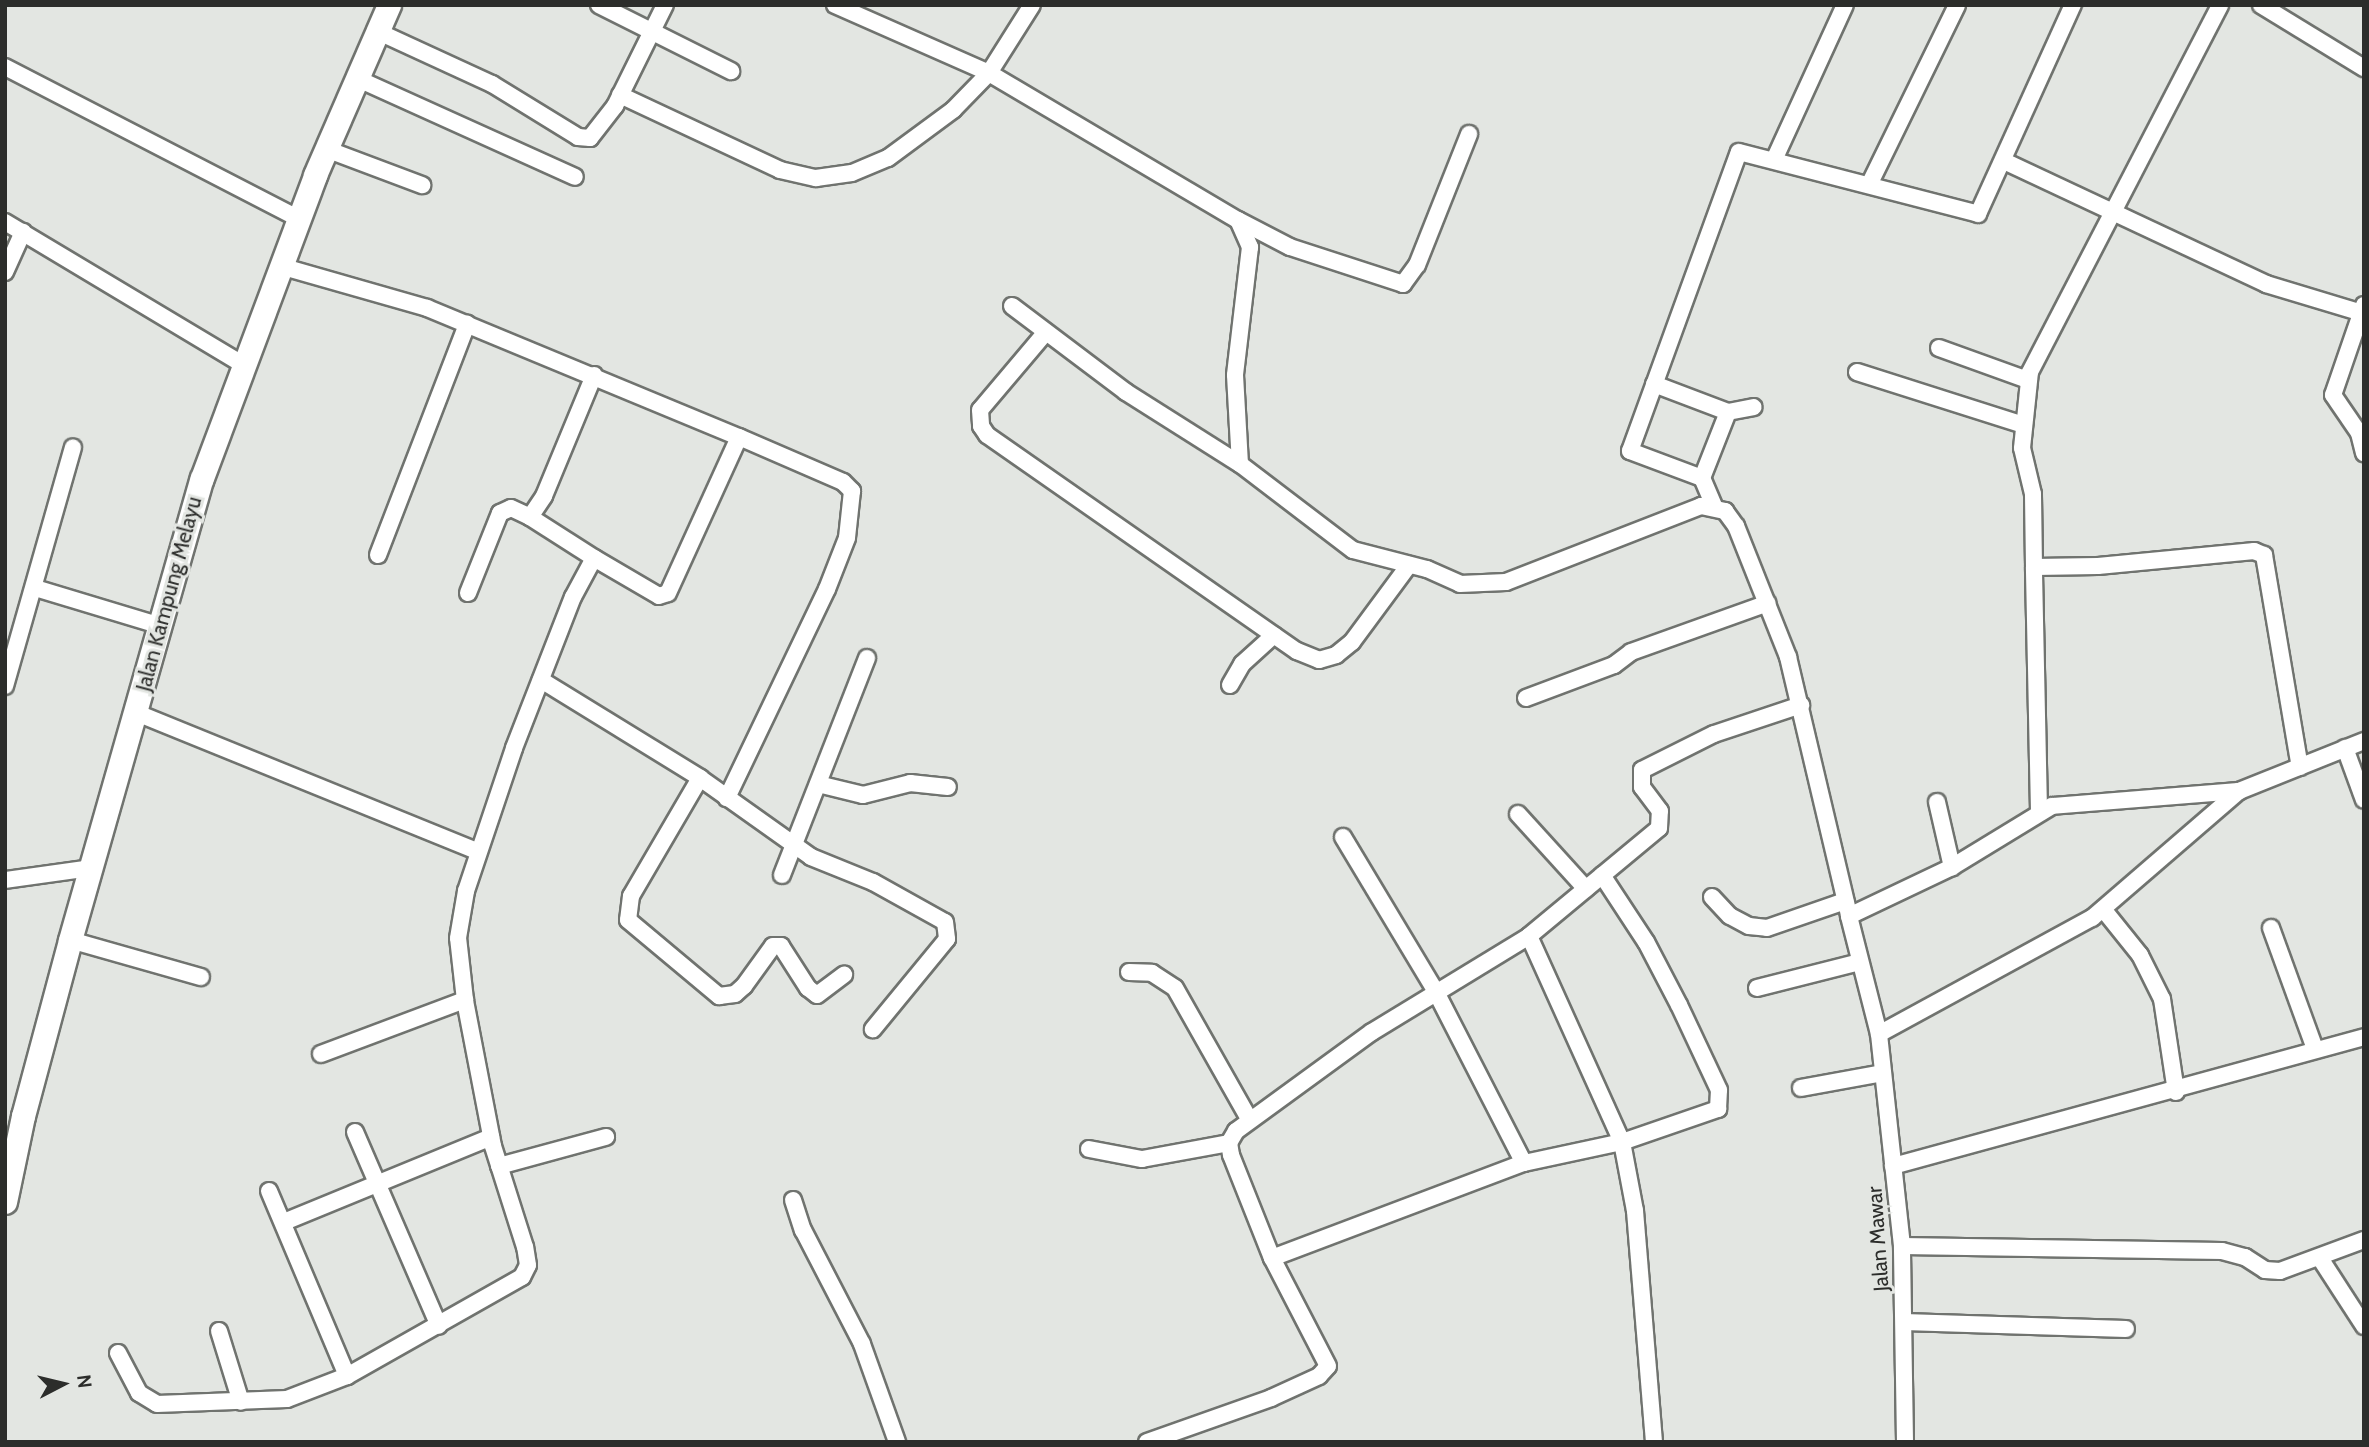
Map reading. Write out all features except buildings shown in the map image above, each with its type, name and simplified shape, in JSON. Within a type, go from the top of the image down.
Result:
[{"type":"main road","name":"Jalan Kampung Melayu","points":[[5,1202],[9,1164],[202,478],[298,218],[389,5]]},
{"type":"street","points":[[599,5],[731,71]]},
{"type":"street","points":[[379,32],[492,85],[578,137],[594,135],[620,95],[665,5]]},
{"type":"street","points":[[835,5],[989,73],[1272,238],[1404,285],[1416,265],[1469,134]]},
{"type":"street","points":[[620,95],[780,170],[816,178],[852,173],[888,158],[953,110],[989,73],[1032,5]]},
{"type":"street","points":[[1774,160],[1846,5]]},
{"type":"street","points":[[1869,185],[1957,5]]},
{"type":"street","points":[[1702,478],[1630,451],[1739,152],[1978,214],[2073,5]]},
{"type":"street","points":[[2039,811],[2034,494],[2022,448],[2021,424],[2028,380],[2051,325],[2220,5]]},
{"type":"street","points":[[2261,5],[2364,68]]},
{"type":"street","points":[[5,67],[298,218]]},
{"type":"street","points":[[356,78],[575,177]]},
{"type":"street","points":[[326,149],[422,185]]},
{"type":"street","points":[[2008,163],[2111,214],[2266,284],[2363,309],[2333,395],[2359,433],[2364,453]]},
{"type":"street","points":[[1238,220],[1250,247],[1235,375],[1240,464]]},
{"type":"street","points":[[5,222],[244,365]]},
{"type":"street","points":[[5,272],[23,232]]},
{"type":"street","points":[[1250,247],[1272,238]]},
{"type":"street","points":[[280,267],[427,308],[739,437],[843,482],[852,491],[853,504],[847,538],[828,589],[727,798]]},
{"type":"street","points":[[1012,306],[1126,392],[1240,464],[1353,550],[1409,565],[1460,584],[1487,586],[1552,566],[1676,514],[1714,506],[1702,478],[1728,412]]},
{"type":"street","points":[[378,555],[467,324]]},
{"type":"street","points":[[1046,332],[980,410],[981,426],[987,435],[1297,651],[1326,660],[1352,642],[1409,565]]},
{"type":"street","points":[[1939,348],[2028,380]]},
{"type":"street","points":[[1857,372],[2021,424]]},
{"type":"street","points":[[530,517],[544,496],[594,376]]},
{"type":"street","points":[[1654,384],[1728,412],[1754,407]]},
{"type":"street","points":[[468,593],[500,513],[512,508],[659,596],[668,593],[739,437]]},
{"type":"street","points":[[5,686],[73,447]]},
{"type":"street","name":"Jalan Mawar","points":[[1714,506],[1725,511],[1736,526],[1768,603],[1801,705],[1847,909],[1879,1034],[1902,1246],[1905,1442]]},
{"type":"street","points":[[2034,567],[2098,566],[2254,551],[2264,555],[2300,767]]},
{"type":"street","points":[[118,1353],[146,1399],[170,1404],[287,1399],[347,1376],[522,1278],[528,1265],[491,1137],[466,1000],[458,938],[477,851],[573,597],[594,558]]},
{"type":"street","points":[[35,587],[161,626]]},
{"type":"street","points":[[1526,698],[1614,665],[1631,652],[1768,603]]},
{"type":"street","points":[[1230,685],[1242,664],[1274,635]]},
{"type":"street","points":[[782,875],[867,658]]},
{"type":"street","points":[[541,680],[700,778],[793,844],[828,865],[873,882],[948,927],[947,939],[873,1029]]},
{"type":"street","points":[[1089,1149],[1142,1159],[1229,1143],[1249,1119],[1436,992],[1529,936],[1659,828],[1662,820],[1642,788],[1642,771],[1714,734],[1801,705]]},
{"type":"street","points":[[137,712],[477,851]]},
{"type":"street","points":[[1712,897],[1730,916],[1749,926],[1767,928],[1847,909],[1952,867],[2039,811],[2063,803],[2239,791],[2364,741]]},
{"type":"street","points":[[2345,748],[2364,800]]},
{"type":"street","points":[[700,778],[631,896],[628,920],[719,996],[734,995],[744,986],[773,946],[781,946],[808,988],[817,995],[844,975]]},
{"type":"street","points":[[818,784],[863,795],[910,783],[947,787]]},
{"type":"street","points":[[1879,1034],[2056,940],[2103,909],[2239,791]]},
{"type":"street","points":[[1937,802],[1952,867]]},
{"type":"street","points":[[1518,814],[1586,889]]},
{"type":"street","points":[[1343,837],[1436,992],[1524,1163]]},
{"type":"street","points":[[5,880],[91,868]]},
{"type":"street","points":[[1272,1258],[1524,1163],[1622,1142],[1712,1113],[1721,1098],[1646,942],[1602,875]]},
{"type":"street","points":[[2103,909],[2140,955],[2162,999],[2176,1092]]},
{"type":"street","points":[[2270,928],[2315,1049]]},
{"type":"street","points":[[1529,936],[1622,1142],[1635,1211],[1654,1442]]},
{"type":"street","points":[[70,940],[201,977]]},
{"type":"street","points":[[1758,988],[1860,962]]},
{"type":"street","points":[[1129,972],[1152,972],[1175,988],[1249,1119]]},
{"type":"street","points":[[321,1054],[466,1000]]},
{"type":"street","points":[[1893,1166],[2176,1092],[2315,1049],[2364,1037]]},
{"type":"street","points":[[1801,1088],[1883,1073]]},
{"type":"street","points":[[355,1132],[439,1326]]},
{"type":"street","points":[[284,1222],[491,1137]]},
{"type":"street","points":[[499,1166],[606,1137]]},
{"type":"street","points":[[1147,1442],[1271,1398],[1325,1372],[1326,1357],[1272,1258],[1229,1143]]},
{"type":"street","points":[[269,1191],[347,1376]]},
{"type":"street","points":[[793,1200],[803,1230],[862,1344],[897,1442]]},
{"type":"street","points":[[1902,1246],[2222,1251],[2245,1257],[2265,1270],[2280,1271],[2364,1240]]},
{"type":"street","points":[[2320,1258],[2364,1326]]},
{"type":"street","points":[[1904,1322],[2126,1329]]},
{"type":"street","points":[[219,1331],[242,1402]]}]
